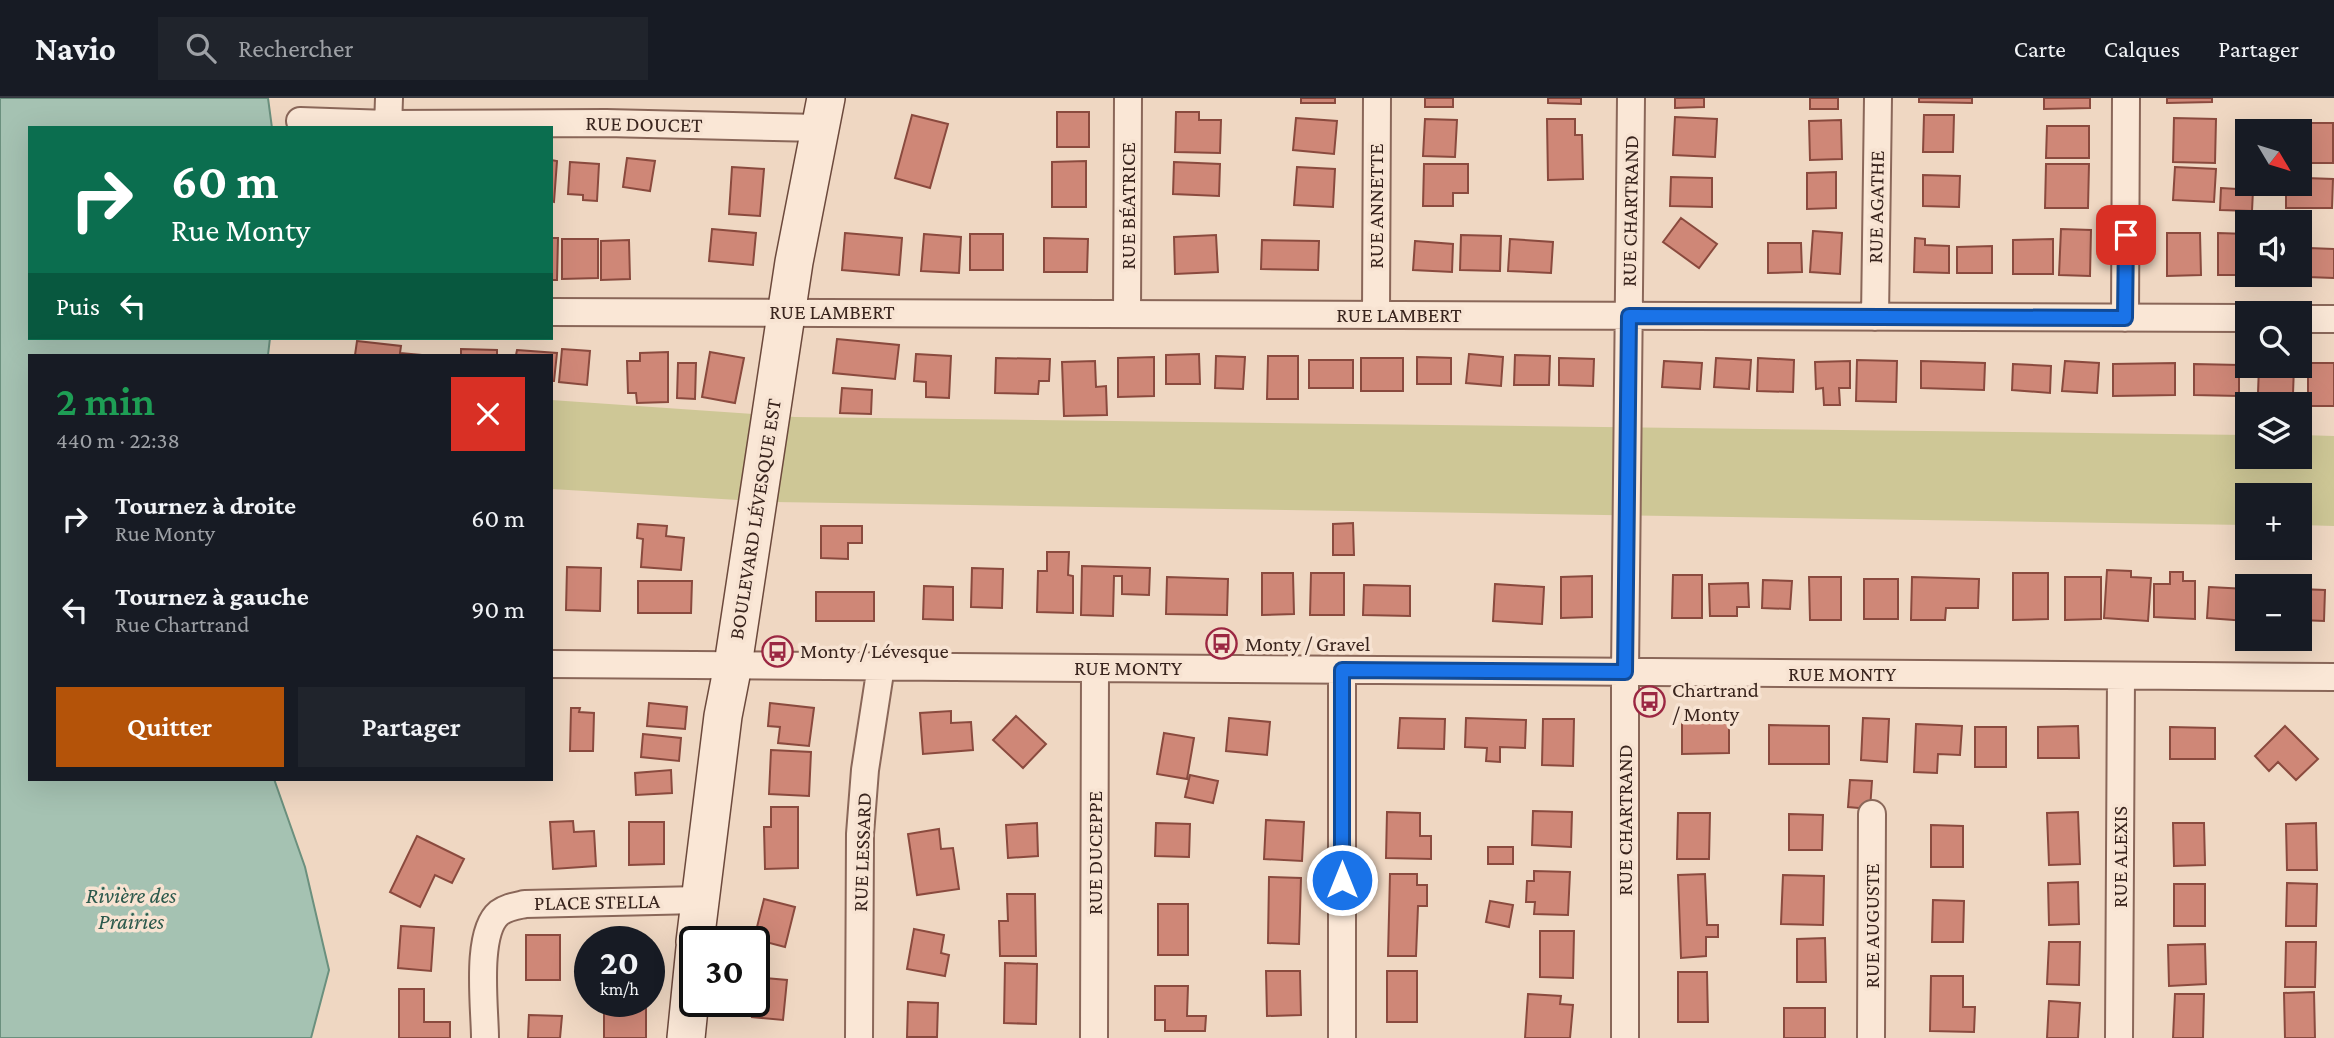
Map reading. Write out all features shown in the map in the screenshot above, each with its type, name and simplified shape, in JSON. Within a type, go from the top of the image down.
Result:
[{"type":"street","name":"RUE BÉATRICE","points":[[1127,314],[1128,98]]},
{"type":"street","name":"RUE ANNETTE","points":[[1376,315],[1377,98]]},
{"type":"street","name":"RUE CHARTRAND","points":[[1625,1038],[1625,672],[1631,98]]},
{"type":"street","name":"RUE AGATHE","points":[[1875,317],[1878,98]]},
{"type":"street","points":[[2125,318],[2126,98]]},
{"type":"street","name":"RUE DOUCET","points":[[300,121],[388,117],[607,122],[822,113]]},
{"type":"street","name":"BOULEVARD LÉVESQUE EST","points":[[697,926],[723,716],[787,312],[822,113]]},
{"type":"street","name":"RUE LAMBERT","points":[[553,312],[2235,318]]},
{"type":"street","points":[[2312,319],[2334,319]]},
{"type":"street","name":"RUE MONTY","points":[[553,664],[2334,677]]},
{"type":"street","name":"RUE LESSARD","points":[[859,1038],[860,834],[865,770],[880,666]]},
{"type":"street","name":"RUE DUCEPPE","points":[[1094,1038],[1095,668]]},
{"type":"street","points":[[1342,670],[1342,1038]]},
{"type":"street","name":"RUE ALEXIS","points":[[2119,1038],[2121,676]]},
{"type":"street","name":"RUE AUGUSTE","points":[[1871,1038],[1872,814]]},
{"type":"street","name":"PLACE STELLA","points":[[485,1038],[485,938],[497,914],[510,907],[525,904],[699,900]]},
{"type":"street","points":[[686,1038],[688,1017]]},
{"type":"shaded area","points":[[553,400],[795,417],[2235,435],[2235,469],[2312,469],[2312,435],[2334,436],[2334,526],[2312,525],[2312,483],[2235,483],[2235,525],[774,502],[553,489]]},
{"type":"water","name":"Rivière des Prairies","points":[[0,98],[268,98],[272,126],[28,126],[28,340],[270,340],[268,354],[28,354],[28,781],[275,781],[305,867],[329,970],[311,1038],[0,1038]]},
{"type":"building","points":[[1301,98],[1335,98],[1335,103],[1301,103]]},
{"type":"building","points":[[1425,98],[1453,98],[1453,107],[1425,107]]},
{"type":"building","points":[[1548,98],[1581,98],[1581,104],[1548,103]]},
{"type":"building","points":[[1675,98],[1704,98],[1704,107],[1675,108]]},
{"type":"building","points":[[1810,98],[1838,98],[1838,109],[1810,109]]},
{"type":"building","points":[[1919,98],[1972,98],[1972,103],[1919,102]]},
{"type":"building","points":[[2044,98],[2090,98],[2090,108],[2044,109]]},
{"type":"building","points":[[2167,98],[2212,98],[2212,102],[2167,103]]},
{"type":"building","points":[[1057,112],[1089,112],[1089,147],[1057,147]]},
{"type":"building","points":[[1176,112],[1199,112],[1199,120],[1221,120],[1220,153],[1175,152]]},
{"type":"building","points":[[912,115],[948,124],[930,188],[895,178]]},
{"type":"building","points":[[1924,115],[1954,115],[1953,152],[1923,152]]},
{"type":"building","points":[[1675,117],[1717,119],[1715,157],[1673,155]]},
{"type":"building","points":[[1296,118],[1337,121],[1334,154],[1293,150]]},
{"type":"building","points":[[2174,118],[2216,119],[2215,163],[2173,162]]},
{"type":"building","points":[[1425,119],[1457,120],[1455,157],[1423,156]]},
{"type":"building","points":[[1547,119],[1575,119],[1575,135],[1582,135],[1583,179],[1548,180]]},
{"type":"building","points":[[1841,120],[1842,159],[1810,160],[1809,121]]},
{"type":"building","points":[[2312,123],[2333,123],[2333,163],[2312,163]]},
{"type":"building","points":[[2047,126],[2089,126],[2089,158],[2046,158]]},
{"type":"building","points":[[627,158],[655,161],[650,191],[623,187]]},
{"type":"building","points":[[553,160],[557,161],[553,202]]},
{"type":"building","points":[[1086,161],[1086,207],[1052,207],[1052,162]]},
{"type":"building","points":[[570,162],[599,164],[597,201],[583,200],[583,195],[568,194]]},
{"type":"building","points":[[1174,162],[1220,164],[1219,196],[1173,194]]},
{"type":"building","points":[[1424,164],[1468,164],[1468,193],[1453,193],[1453,206],[1423,206]]},
{"type":"building","points":[[2046,164],[2089,164],[2088,208],[2045,208]]},
{"type":"building","points":[[732,167],[764,169],[760,216],[729,214]]},
{"type":"building","points":[[1297,167],[1335,169],[1333,207],[1294,205]]},
{"type":"building","points":[[2175,167],[2216,169],[2214,202],[2173,200]]},
{"type":"building","points":[[1836,172],[1836,208],[1807,209],[1807,173]]},
{"type":"building","points":[[1923,175],[1960,176],[1959,207],[1923,206]]},
{"type":"building","points":[[1671,177],[1712,178],[1712,207],[1670,206]]},
{"type":"building","points":[[2312,178],[2333,179],[2332,208],[2286,208],[2286,196],[2312,196]]},
{"type":"building","points":[[2221,188],[2235,189],[2235,196],[2253,196],[2252,210],[2220,210]]},
{"type":"building","points":[[1681,218],[1717,244],[1699,268],[1663,242]]},
{"type":"building","points":[[712,229],[756,233],[753,265],[709,261]]},
{"type":"building","points":[[2061,229],[2091,230],[2090,276],[2059,275]]},
{"type":"building","points":[[1813,231],[1842,233],[1840,274],[1810,272]]},
{"type":"building","points":[[845,233],[902,238],[899,275],[842,270]]},
{"type":"building","points":[[2167,233],[2200,233],[2201,275],[2167,276]]},
{"type":"building","points":[[2218,233],[2235,234],[2235,275],[2218,275]]},
{"type":"building","points":[[924,234],[961,237],[959,273],[921,271]]},
{"type":"building","points":[[970,234],[1003,234],[1003,270],[970,270]]},
{"type":"building","points":[[1216,235],[1218,272],[1175,274],[1174,237]]},
{"type":"building","points":[[1461,235],[1501,236],[1500,271],[1460,270]]},
{"type":"building","points":[[553,238],[558,238],[557,280],[553,280]]},
{"type":"building","points":[[1044,238],[1088,239],[1087,272],[1044,272]]},
{"type":"building","points":[[1915,238],[1925,239],[1925,245],[1949,246],[1949,273],[1914,272]]},
{"type":"building","points":[[562,239],[598,239],[598,278],[562,279]]},
{"type":"building","points":[[1510,239],[1553,242],[1551,273],[1508,271]]},
{"type":"building","points":[[2053,239],[2053,274],[2013,274],[2013,240]]},
{"type":"building","points":[[629,240],[630,279],[601,280],[601,241]]},
{"type":"building","points":[[1262,240],[1319,241],[1318,270],[1261,269]]},
{"type":"building","points":[[1415,241],[1453,244],[1452,272],[1413,270]]},
{"type":"building","points":[[1768,243],[1801,243],[1802,272],[1768,273]]},
{"type":"building","points":[[1992,246],[1992,273],[1957,273],[1957,247]]},
{"type":"building","points":[[2312,248],[2334,249],[2334,278],[2312,277]]},
{"type":"building","points":[[837,339],[899,345],[895,379],[833,373]]},
{"type":"building","points":[[357,341],[401,346],[400,353],[411,354],[355,354]]},
{"type":"building","points":[[461,349],[497,350],[497,354],[461,354]]},
{"type":"building","points":[[562,349],[590,351],[587,385],[559,382]]},
{"type":"building","points":[[517,350],[557,353],[554,381],[553,354],[516,354]]},
{"type":"building","points":[[668,352],[668,402],[637,403],[636,393],[628,393],[627,361],[640,361],[640,353]]},
{"type":"building","points":[[710,352],[744,358],[735,403],[702,397]]},
{"type":"building","points":[[916,354],[951,356],[949,398],[926,397],[926,382],[914,381]]},
{"type":"building","points":[[1199,354],[1200,384],[1166,384],[1166,355]]},
{"type":"building","points":[[1469,354],[1503,357],[1501,386],[1466,383]]},
{"type":"building","points":[[1515,355],[1550,356],[1549,385],[1514,385]]},
{"type":"building","points":[[1216,356],[1245,357],[1243,389],[1215,388]]},
{"type":"building","points":[[1268,356],[1298,356],[1298,399],[1267,399]]},
{"type":"building","points":[[1154,357],[1154,396],[1118,397],[1118,358]]},
{"type":"building","points":[[1417,357],[1451,358],[1451,384],[1417,384]]},
{"type":"building","points":[[996,358],[1050,359],[1049,381],[1039,381],[1038,394],[995,393]]},
{"type":"building","points":[[1361,358],[1403,358],[1403,391],[1361,391]]},
{"type":"building","points":[[1559,358],[1594,359],[1593,386],[1559,385]]},
{"type":"building","points":[[1716,358],[1751,360],[1749,389],[1714,387]]},
{"type":"building","points":[[1758,358],[1794,360],[1793,392],[1757,391]]},
{"type":"building","points":[[1309,360],[1353,360],[1353,388],[1309,388]]},
{"type":"building","points":[[1857,360],[1897,361],[1896,402],[1856,401]]},
{"type":"building","points":[[1095,361],[1096,387],[1106,386],[1107,415],[1064,416],[1062,362]]},
{"type":"building","points":[[1664,361],[1702,363],[1700,389],[1662,387]]},
{"type":"building","points":[[1850,361],[1850,388],[1839,388],[1840,405],[1824,405],[1823,388],[1816,389],[1815,362]]},
{"type":"building","points":[[1921,361],[1985,363],[1984,390],[1921,388]]},
{"type":"building","points":[[2065,361],[2099,363],[2097,393],[2062,391]]},
{"type":"building","points":[[678,363],[696,363],[695,399],[677,398]]},
{"type":"building","points":[[2175,363],[2175,395],[2113,396],[2113,364]]},
{"type":"building","points":[[2312,363],[2334,363],[2334,406],[2312,406],[2312,392],[2308,392]]},
{"type":"building","points":[[2013,364],[2051,366],[2050,393],[2012,390]]},
{"type":"building","points":[[2194,364],[2235,365],[2239,392],[2235,392],[2235,396],[2194,395]]},
{"type":"building","points":[[2259,378],[2294,378],[2293,392],[2258,392]]},
{"type":"building","points":[[842,388],[872,390],[871,414],[840,413]]},
{"type":"building","points":[[1353,523],[1354,555],[1333,555],[1333,524]]},
{"type":"building","points":[[638,524],[667,526],[666,536],[684,538],[681,570],[641,567],[643,539],[637,538]]},
{"type":"building","points":[[821,526],[862,526],[862,543],[848,543],[848,559],[821,558]]},
{"type":"building","points":[[1047,552],[1069,552],[1068,575],[1073,576],[1073,613],[1037,612],[1038,571],[1047,571]]},
{"type":"building","points":[[1082,566],[1150,568],[1149,595],[1122,594],[1122,576],[1114,576],[1113,616],[1081,615]]},
{"type":"building","points":[[567,567],[601,568],[600,611],[566,610]]},
{"type":"building","points":[[972,568],[1003,569],[1002,608],[971,607]]},
{"type":"building","points":[[2107,570],[2131,571],[2131,577],[2151,578],[2148,621],[2104,618]]},
{"type":"building","points":[[2170,572],[2183,572],[2183,581],[2195,581],[2195,619],[2154,617],[2154,584],[2170,584]]},
{"type":"building","points":[[1262,573],[1293,573],[1294,614],[1262,615]]},
{"type":"building","points":[[1311,573],[1344,573],[1344,615],[1310,615]]},
{"type":"building","points":[[2013,573],[2048,573],[2048,619],[2013,620]]},
{"type":"building","points":[[1673,575],[1702,575],[1702,618],[1672,618]]},
{"type":"building","points":[[1592,576],[1592,617],[1561,618],[1561,577]]},
{"type":"building","points":[[1167,577],[1228,579],[1227,615],[1166,614]]},
{"type":"building","points":[[1809,577],[1841,577],[1841,620],[1810,620]]},
{"type":"building","points":[[1912,577],[1979,579],[1978,608],[1946,608],[1945,620],[1911,620]]},
{"type":"building","points":[[2065,577],[2101,577],[2101,619],[2065,620]]},
{"type":"building","points":[[1864,579],[1898,579],[1898,619],[1864,619]]},
{"type":"building","points":[[1763,580],[1792,581],[1790,609],[1762,608]]},
{"type":"building","points":[[638,581],[692,581],[691,613],[638,613]]},
{"type":"building","points":[[1748,583],[1749,607],[1737,607],[1737,616],[1710,616],[1709,584]]},
{"type":"building","points":[[1495,584],[1544,587],[1542,624],[1493,621]]},
{"type":"building","points":[[1364,585],[1410,586],[1410,616],[1363,615]]},
{"type":"building","points":[[924,586],[953,587],[953,620],[923,619]]},
{"type":"building","points":[[2209,587],[2235,588],[2235,620],[2207,618]]},
{"type":"building","points":[[2312,589],[2325,590],[2324,621],[2312,620]]},
{"type":"building","points":[[816,592],[874,592],[874,621],[816,621]]},
{"type":"building","points":[[649,703],[687,707],[685,729],[647,726]]},
{"type":"building","points":[[770,703],[814,708],[809,746],[778,743],[780,727],[768,726]]},
{"type":"building","points":[[571,708],[580,708],[579,712],[594,713],[593,751],[570,751]]},
{"type":"building","points":[[951,711],[951,723],[971,722],[973,750],[923,754],[920,713]]},
{"type":"building","points":[[1016,716],[1046,744],[1023,768],[993,740]]},
{"type":"building","points":[[1229,718],[1270,722],[1267,755],[1226,751]]},
{"type":"building","points":[[1400,718],[1445,719],[1444,749],[1398,748]]},
{"type":"building","points":[[1466,718],[1526,720],[1525,748],[1500,747],[1500,762],[1486,761],[1487,748],[1465,747]]},
{"type":"building","points":[[1863,718],[1889,719],[1887,762],[1861,760]]},
{"type":"building","points":[[1543,719],[1574,719],[1573,766],[1542,765]]},
{"type":"building","points":[[1729,722],[1729,753],[1682,754],[1682,723]]},
{"type":"building","points":[[1916,724],[1962,726],[1960,755],[1938,754],[1937,773],[1914,772]]},
{"type":"building","points":[[1769,725],[1829,726],[1829,764],[1769,764]]},
{"type":"building","points":[[2078,726],[2079,758],[2038,758],[2038,727]]},
{"type":"building","points":[[2285,726],[2318,759],[2296,780],[2278,762],[2269,771],[2255,756]]},
{"type":"building","points":[[1975,727],[2006,727],[2006,767],[1975,767]]},
{"type":"building","points":[[2170,727],[2215,728],[2215,759],[2170,759]]},
{"type":"building","points":[[1164,733],[1194,738],[1187,779],[1157,774]]},
{"type":"building","points":[[643,734],[681,738],[679,761],[641,757]]},
{"type":"building","points":[[771,750],[811,752],[809,796],[769,794]]},
{"type":"building","points":[[671,770],[672,793],[636,795],[635,773]]},
{"type":"building","points":[[1190,775],[1218,781],[1213,803],[1185,797]]},
{"type":"building","points":[[1850,780],[1872,781],[1870,809],[1848,807]]},
{"type":"building","points":[[771,807],[798,807],[798,868],[765,869],[764,827],[771,827]]},
{"type":"building","points":[[1533,811],[1572,812],[1571,847],[1532,845]]},
{"type":"building","points":[[1387,812],[1420,813],[1420,836],[1431,836],[1431,859],[1386,858]]},
{"type":"building","points":[[2078,812],[2080,864],[2049,865],[2047,813]]},
{"type":"building","points":[[1678,813],[1710,813],[1709,859],[1677,859]]},
{"type":"building","points":[[1789,814],[1823,815],[1822,850],[1789,850]]},
{"type":"building","points":[[1266,820],[1304,822],[1302,861],[1264,859]]},
{"type":"building","points":[[573,821],[574,832],[594,831],[596,866],[553,869],[550,822]]},
{"type":"building","points":[[629,822],[664,822],[664,864],[629,865]]},
{"type":"building","points":[[1037,823],[1038,856],[1008,858],[1006,825]]},
{"type":"building","points":[[1156,823],[1190,824],[1189,857],[1155,856]]},
{"type":"building","points":[[2173,823],[2204,823],[2205,865],[2174,866]]},
{"type":"building","points":[[2316,823],[2317,870],[2287,870],[2286,824]]},
{"type":"building","points":[[1931,825],[1963,826],[1963,867],[1931,867]]},
{"type":"building","points":[[939,829],[941,849],[953,848],[959,889],[917,895],[908,834]]},
{"type":"building","points":[[417,836],[464,859],[452,883],[435,875],[420,907],[390,892]]},
{"type":"building","points":[[1488,847],[1513,847],[1513,864],[1488,864]]},
{"type":"building","points":[[1534,871],[1570,872],[1568,915],[1534,914],[1535,902],[1526,902],[1527,881],[1534,881]]},
{"type":"building","points":[[1390,874],[1417,874],[1417,885],[1427,885],[1427,906],[1418,906],[1416,956],[1388,956]]},
{"type":"building","points":[[1705,874],[1707,925],[1718,925],[1718,937],[1706,937],[1706,956],[1681,958],[1678,875]]},
{"type":"building","points":[[1783,875],[1824,876],[1823,925],[1781,924]]},
{"type":"building","points":[[1269,877],[1301,878],[1299,944],[1268,943]]},
{"type":"building","points":[[2078,882],[2079,924],[2049,925],[2048,883]]},
{"type":"building","points":[[2287,883],[2317,884],[2316,926],[2286,926]]},
{"type":"building","points":[[2174,884],[2205,884],[2205,926],[2174,926]]},
{"type":"building","points":[[1007,894],[1035,894],[1036,956],[1000,956],[999,921],[1008,921]]},
{"type":"building","points":[[764,899],[795,907],[785,947],[770,943],[770,926],[757,926]]},
{"type":"building","points":[[1933,900],[1964,901],[1963,942],[1932,942]]},
{"type":"building","points":[[1490,901],[1513,905],[1509,927],[1486,922]]},
{"type":"building","points":[[1158,904],[1188,904],[1188,955],[1158,955]]},
{"type":"building","points":[[401,926],[434,928],[431,971],[398,968]]},
{"type":"building","points":[[914,929],[944,935],[941,953],[949,955],[945,976],[907,969]]},
{"type":"building","points":[[1540,931],[1574,931],[1573,978],[1540,977]]},
{"type":"building","points":[[526,935],[560,935],[560,980],[526,980]]},
{"type":"building","points":[[1825,938],[1826,982],[1797,982],[1797,939]]},
{"type":"building","points":[[2049,942],[2080,942],[2079,985],[2047,984]]},
{"type":"building","points":[[2286,942],[2316,942],[2315,987],[2285,987]]},
{"type":"building","points":[[2205,944],[2206,984],[2169,986],[2168,945]]},
{"type":"building","points":[[1005,963],[1037,964],[1036,1024],[1004,1023]]},
{"type":"building","points":[[1266,971],[1300,971],[1301,1015],[1267,1016]]},
{"type":"building","points":[[1387,971],[1417,971],[1417,1022],[1387,1022]]},
{"type":"building","points":[[1678,972],[1707,972],[1708,1022],[1678,1022]]},
{"type":"building","points":[[1931,976],[1963,976],[1963,1007],[1975,1007],[1974,1032],[1930,1031]]},
{"type":"building","points":[[770,978],[787,980],[783,1020],[752,1017],[770,1017]]},
{"type":"building","points":[[1155,986],[1188,986],[1187,1016],[1206,1016],[1205,1031],[1165,1031],[1165,1020],[1155,1020]]},
{"type":"building","points":[[399,989],[424,989],[424,1022],[450,1022],[450,1038],[399,1038]]},
{"type":"building","points":[[2314,992],[2315,1038],[2285,1038],[2284,993]]},
{"type":"building","points":[[1528,994],[1561,996],[1560,1004],[1573,1005],[1570,1038],[1525,1038]]},
{"type":"building","points":[[2175,994],[2204,994],[2203,1038],[2173,1038]]},
{"type":"building","points":[[2049,1001],[2080,1003],[2078,1038],[2047,1038]]},
{"type":"building","points":[[908,1002],[938,1003],[937,1037],[907,1037]]},
{"type":"building","points":[[1784,1008],[1825,1008],[1825,1038],[1784,1038]]},
{"type":"building","points":[[529,1015],[562,1016],[560,1038],[528,1038]]},
{"type":"building","points":[[604,1017],[646,1017],[646,1038],[604,1038]]},
{"type":"place","name":"Monty / Gravel","points":[[1222,644]]},
{"type":"place","name":"Monty / Lévesque","points":[[777,651]]},
{"type":"place","name":"Chartrand / Monty","points":[[1649,702]]},
{"type":"route","points":[[1342,880],[1342,670],[1625,672],[1629,316],[2125,318],[2126,235]]}]
